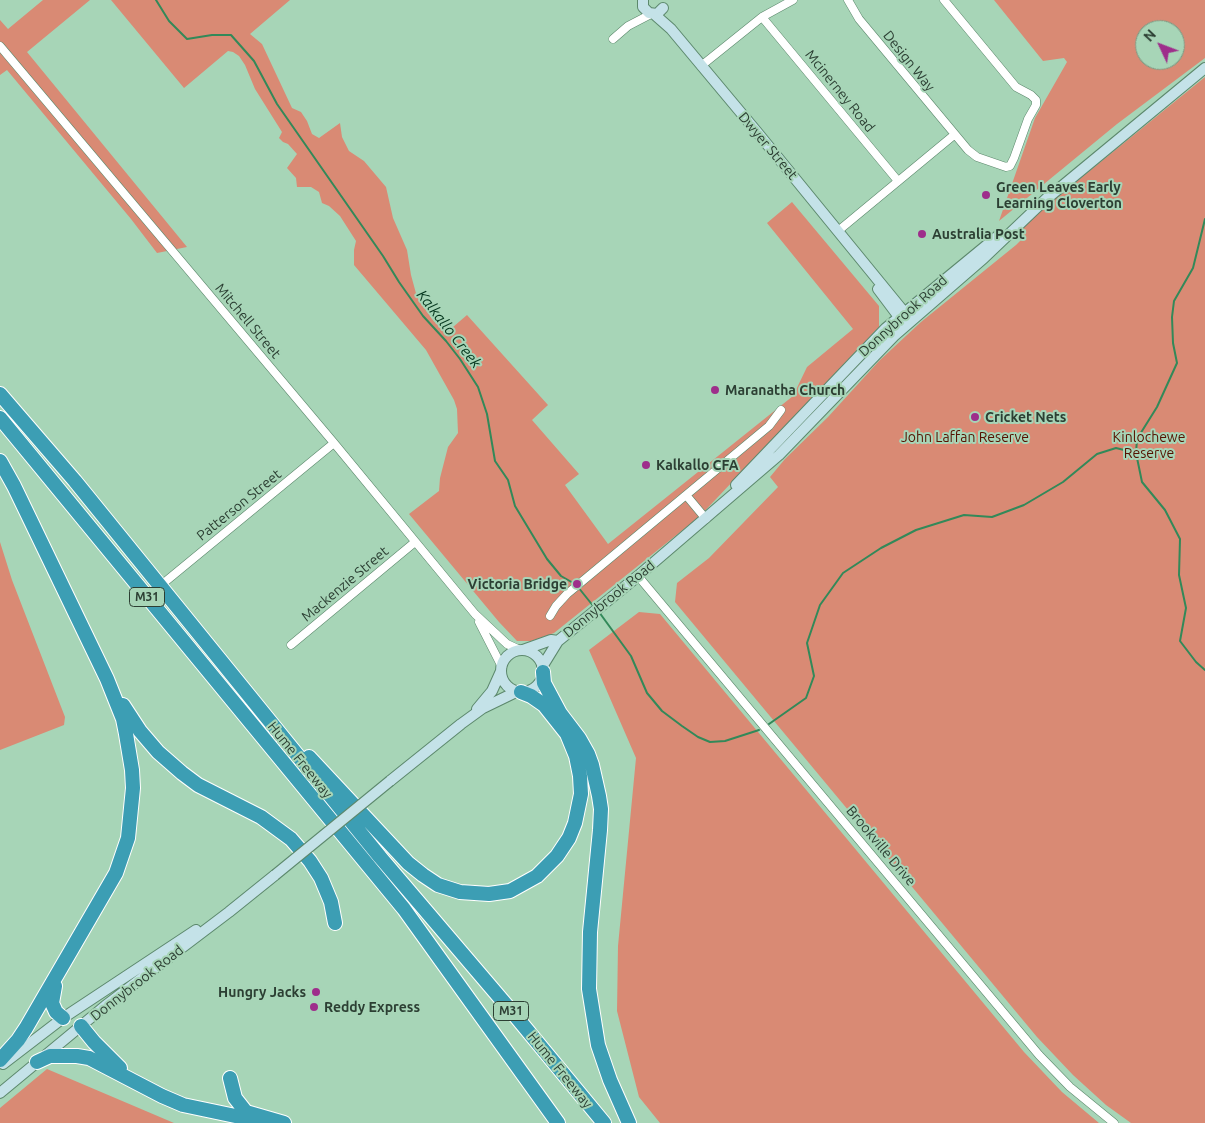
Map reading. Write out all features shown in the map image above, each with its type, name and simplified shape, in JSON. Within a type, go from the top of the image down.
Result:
[{"type":"highway","name":"Hume Freeway","points":[[0,394],[75,481],[417,901],[604,1123]]},
{"type":"highway","name":"Hume Freeway","points":[[0,418],[404,909],[558,1123]]},
{"type":"highway","points":[[0,461],[14,486],[107,679],[122,719],[130,753],[133,782],[128,838],[116,873],[55,985],[52,998],[53,1008],[74,1021],[106,1055],[149,1090]]},
{"type":"highway","points":[[542,669],[544,683],[560,714],[588,754],[599,796],[600,823],[590,932],[589,989],[592,1016],[601,1054],[629,1123]]},
{"type":"highway","points":[[107,679],[140,731],[171,764],[198,785],[271,823],[291,839],[310,861],[321,878],[335,923]]},
{"type":"highway","points":[[245,692],[271,717],[415,870],[438,885],[460,892],[477,894],[510,890],[538,876],[557,856],[566,843],[576,823],[579,809],[580,776],[576,756],[567,734],[544,705],[531,696],[519,692]]},
{"type":"highway","points":[[0,1060],[18,1040],[82,934]]},
{"type":"highway","points":[[37,1062],[50,1056],[89,1058],[149,1090],[183,1105],[269,1123]]},
{"type":"highway","points":[[230,1078],[235,1098],[246,1112],[284,1123]]},
{"type":"main road","points":[[648,9],[659,12],[663,3]]},
{"type":"main road","name":"Dwyer Street","points":[[663,3],[671,29]]},
{"type":"main road","name":"Dwyer Street","points":[[648,9],[671,29],[838,231],[864,264],[882,296],[901,315],[906,326]]},
{"type":"main road","name":"Donnybrook Road","points":[[708,517],[731,490],[865,349],[901,315],[1205,68]]},
{"type":"main road","name":"Donnybrook Road","points":[[542,669],[558,641],[638,576],[780,455],[877,352],[984,258],[1048,197]]},
{"type":"main road","name":"Donnybrook Road","points":[[521,650],[551,640],[558,641]]},
{"type":"main road","points":[[521,650],[536,655],[542,669],[538,684],[533,688],[519,692],[504,682],[501,669],[510,654],[521,650]]},
{"type":"main road","name":"Donnybrook Road","points":[[461,724],[488,696],[495,686],[501,669]]},
{"type":"main road","name":"Donnybrook Road","points":[[0,1066],[74,1021],[161,963],[229,912],[461,724],[483,708],[519,692]]},
{"type":"main road","name":"Donnybrook Road","points":[[0,1093],[37,1062],[74,1021],[77,1008],[275,875]]},
{"type":"street","points":[[701,66],[762,17],[793,0]]},
{"type":"street","name":"Design Way","points":[[848,0],[859,19],[954,135],[977,157],[1006,167],[1012,162],[1028,119],[1036,105],[1036,100],[1016,87],[944,0]]},
{"type":"street","points":[[613,39],[628,26],[636,23],[648,9]]},
{"type":"street","name":"Mcinerney Road","points":[[762,17],[898,181]]},
{"type":"street","name":"Mitchell Street","points":[[0,46],[334,442],[475,614],[507,644],[521,650]]},
{"type":"street","points":[[838,231],[954,135]]},
{"type":"street","name":"Donnybrook Road","points":[[550,616],[560,600],[769,426],[781,410]]},
{"type":"street","name":"Patterson Street","points":[[160,586],[334,442]]},
{"type":"street","points":[[686,496],[708,517]]},
{"type":"street","name":"Mackenzie Street","points":[[291,646],[415,542]]},
{"type":"street","name":"Brookville Drive","points":[[638,576],[1039,1055],[1070,1086],[1114,1123]]},
{"type":"street","name":"Mitchell Street","points":[[475,614],[501,669]]},
{"type":"green space","points":[[43,0],[90,0],[27,52],[187,247],[157,253],[7,70],[0,75],[0,20],[8,29]]},
{"type":"green space","points":[[111,0],[290,0],[250,34],[262,44],[292,108],[301,112],[312,134],[319,138],[340,123],[342,137],[349,151],[364,161],[386,187],[393,218],[407,250],[417,297],[432,319],[446,333],[467,315],[548,405],[532,420],[579,474],[565,485],[608,544],[793,396],[807,367],[853,329],[767,223],[792,202],[879,306],[879,327],[699,517],[554,633],[531,641],[517,641],[409,514],[439,491],[440,478],[448,447],[458,433],[457,409],[454,400],[426,350],[354,265],[356,241],[340,216],[329,206],[322,203],[319,192],[311,187],[297,187],[296,178],[287,168],[297,154],[279,138],[282,132],[255,89],[239,56],[228,51],[184,88]]},
{"type":"green space","points":[[994,0],[1205,0],[1205,58],[1117,124],[999,221],[1035,118],[1067,62],[1064,58],[1043,61]]},
{"type":"green space","points":[[1205,77],[1205,1123],[1131,1123],[1106,1105],[1073,1075],[1037,1037],[675,602],[677,583],[709,558],[778,487],[770,477],[879,361],[921,322],[1016,245],[1023,238],[1017,230]]},
{"type":"green space","points":[[0,542],[12,580],[65,717],[64,725],[0,750]]},
{"type":"green space","points":[[639,612],[660,614],[1024,1052],[1062,1092],[1099,1123],[660,1123],[639,1097],[617,1011],[618,946],[636,758],[589,650]]},
{"type":"green space","points":[[47,1069],[174,1123],[0,1123],[0,1108]]},
{"type":"waterway","name":"Kalkallo Creek","points":[[156,0],[169,21],[187,39],[212,35],[231,35],[254,61],[277,104],[383,256],[399,282],[423,316],[460,359],[478,387],[487,414],[495,461],[508,480],[515,506],[547,559],[561,576],[575,584]]},
{"type":"waterway","points":[[1205,219],[1193,268],[1174,301],[1172,317],[1173,343],[1177,363],[1157,407],[1137,439],[1136,453],[1142,482],[1165,510],[1180,539],[1179,575],[1186,608],[1180,641],[1196,662],[1205,670]]},
{"type":"waterway","name":"Kalkallo Creek","points":[[769,724],[806,698],[814,676],[807,643],[820,605],[843,573],[881,548],[916,530],[964,515],[992,517],[1024,505],[1063,482],[1097,454],[1116,448],[1136,453]]},
{"type":"waterway","name":"Kalkallo Creek","points":[[578,587],[594,607]]},
{"type":"waterway","name":"Kalkallo Creek","points":[[599,612],[631,656],[647,693],[662,711],[682,726],[698,737],[710,742],[725,741],[759,730]]},
{"type":"place","name":"Green Leaves Early Learning Cloverton","points":[[986,195]]},
{"type":"place","name":"Australia Post","points":[[922,234]]},
{"type":"place","name":"Maranatha Church","points":[[715,390]]},
{"type":"place","name":"Cricket Nets","points":[[975,417]]},
{"type":"place","name":"Kalkallo CFA","points":[[646,465]]},
{"type":"place","name":"Victoria Bridge","points":[[577,584]]},
{"type":"place","name":"Hungry Jacks","points":[[316,992]]},
{"type":"place","name":"Reddy Express","points":[[314,1007]]},
{"type":"park label","name":"John Laffan Reserve","points":[[965,437]]},
{"type":"park label","name":"Kinlochewe Reserve","points":[[1149,446]]}]
